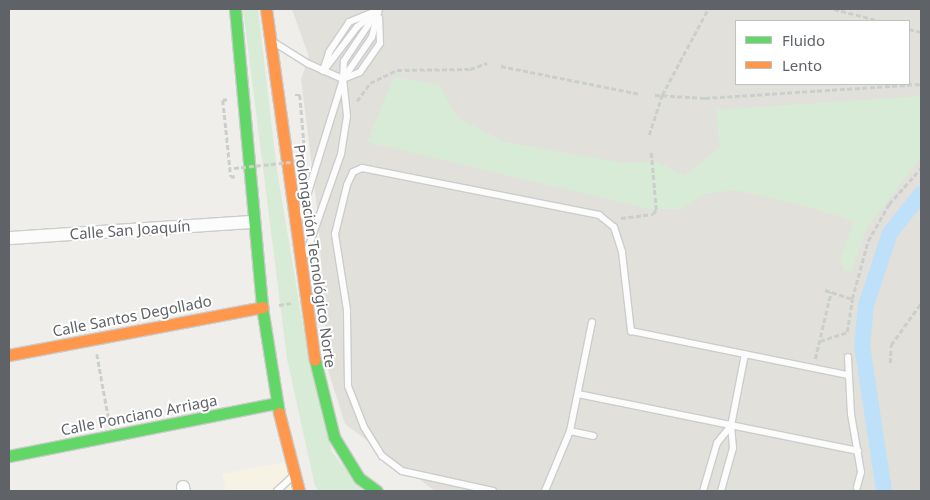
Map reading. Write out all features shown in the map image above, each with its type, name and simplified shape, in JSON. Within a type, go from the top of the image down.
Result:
[{"type":"main road","points":[[235,9],[252,222],[262,307],[276,403],[299,491]]},
{"type":"main road","name":"Prolongación Tecnológico Norte","points":[[266,9],[300,272],[317,376],[334,437],[359,478],[377,491]]},
{"type":"main road","name":"Calle Santos Degollado","points":[[9,355],[262,307]]},
{"type":"main road","name":"Calle Ponciano Arriaga","points":[[9,456],[276,403]]},
{"type":"street","name":"Calle San Joaquín","points":[[9,238],[252,222]]},
{"type":"lane","points":[[323,71],[329,52],[349,22],[379,9]]},
{"type":"lane","points":[[270,39],[323,71],[344,79],[360,72],[380,43],[379,9]]},
{"type":"lane","points":[[300,272],[341,154],[347,116],[344,61],[379,9]]},
{"type":"lane","points":[[296,232],[344,79]]},
{"type":"lane","points":[[493,491],[402,471],[382,456],[364,427],[348,386],[347,310],[335,234],[353,172],[362,168],[599,215],[609,221],[622,252],[631,330],[848,375]]},
{"type":"lane","points":[[545,491],[570,431],[592,322]]},
{"type":"lane","points":[[721,491],[733,448],[731,426],[745,354]]},
{"type":"lane","points":[[848,358],[848,375],[862,472],[857,487]]},
{"type":"lane","points":[[578,394],[858,451]]},
{"type":"lane","points":[[703,491],[717,443],[731,426]]},
{"type":"lane","points":[[570,431],[592,436]]},
{"type":"lane","points":[[277,491],[294,474]]},
{"type":"path","points":[[649,135],[662,95],[708,9]]},
{"type":"path","points":[[834,9],[877,20]]},
{"type":"path","points":[[347,116],[370,83],[397,70],[470,69],[487,63]]},
{"type":"path","points":[[501,66],[640,94]]},
{"type":"path","points":[[655,95],[705,98],[906,85]]},
{"type":"path","points":[[609,221],[654,214],[651,152]]},
{"type":"path","points":[[234,168],[300,160]]},
{"type":"path","points":[[819,341],[846,332],[852,300],[868,241],[889,204],[921,168]]},
{"type":"path","points":[[825,290],[852,300]]},
{"type":"path","points":[[814,368],[831,292]]},
{"type":"path","points":[[262,307],[305,302]]},
{"type":"path","points":[[890,363],[891,345],[921,303]]},
{"type":"path","points":[[94,338],[112,436]]},
{"type":"shaded area","points":[[292,9],[921,9],[921,491],[435,491],[345,424],[328,370],[318,216],[301,79],[309,57]]},
{"type":"shaded area","points":[[290,461],[299,491],[226,491],[222,474]]},
{"type":"green space","points":[[243,9],[258,9],[277,171],[304,331],[332,452],[363,491],[319,491],[315,486],[287,359]]},
{"type":"green space","points":[[394,77],[439,85],[458,118],[504,142],[624,163],[658,162],[684,176],[720,147],[716,110],[921,96],[921,157],[866,229],[852,271],[844,270],[840,258],[854,221],[808,207],[735,190],[705,194],[681,209],[649,209],[367,142]]},
{"type":"waterway","points":[[884,491],[862,346],[866,305],[890,233],[921,194]]},
{"type":"traffic: fast","points":[[235,9],[262,307],[279,413]]},
{"type":"traffic: fast","points":[[315,360],[334,437],[359,478],[377,491]]},
{"type":"traffic: fast","points":[[9,456],[276,403]]},
{"type":"traffic: slow","points":[[266,9],[315,360]]},
{"type":"traffic: slow","points":[[9,355],[262,307]]},
{"type":"traffic: slow","points":[[279,413],[299,491]]}]
